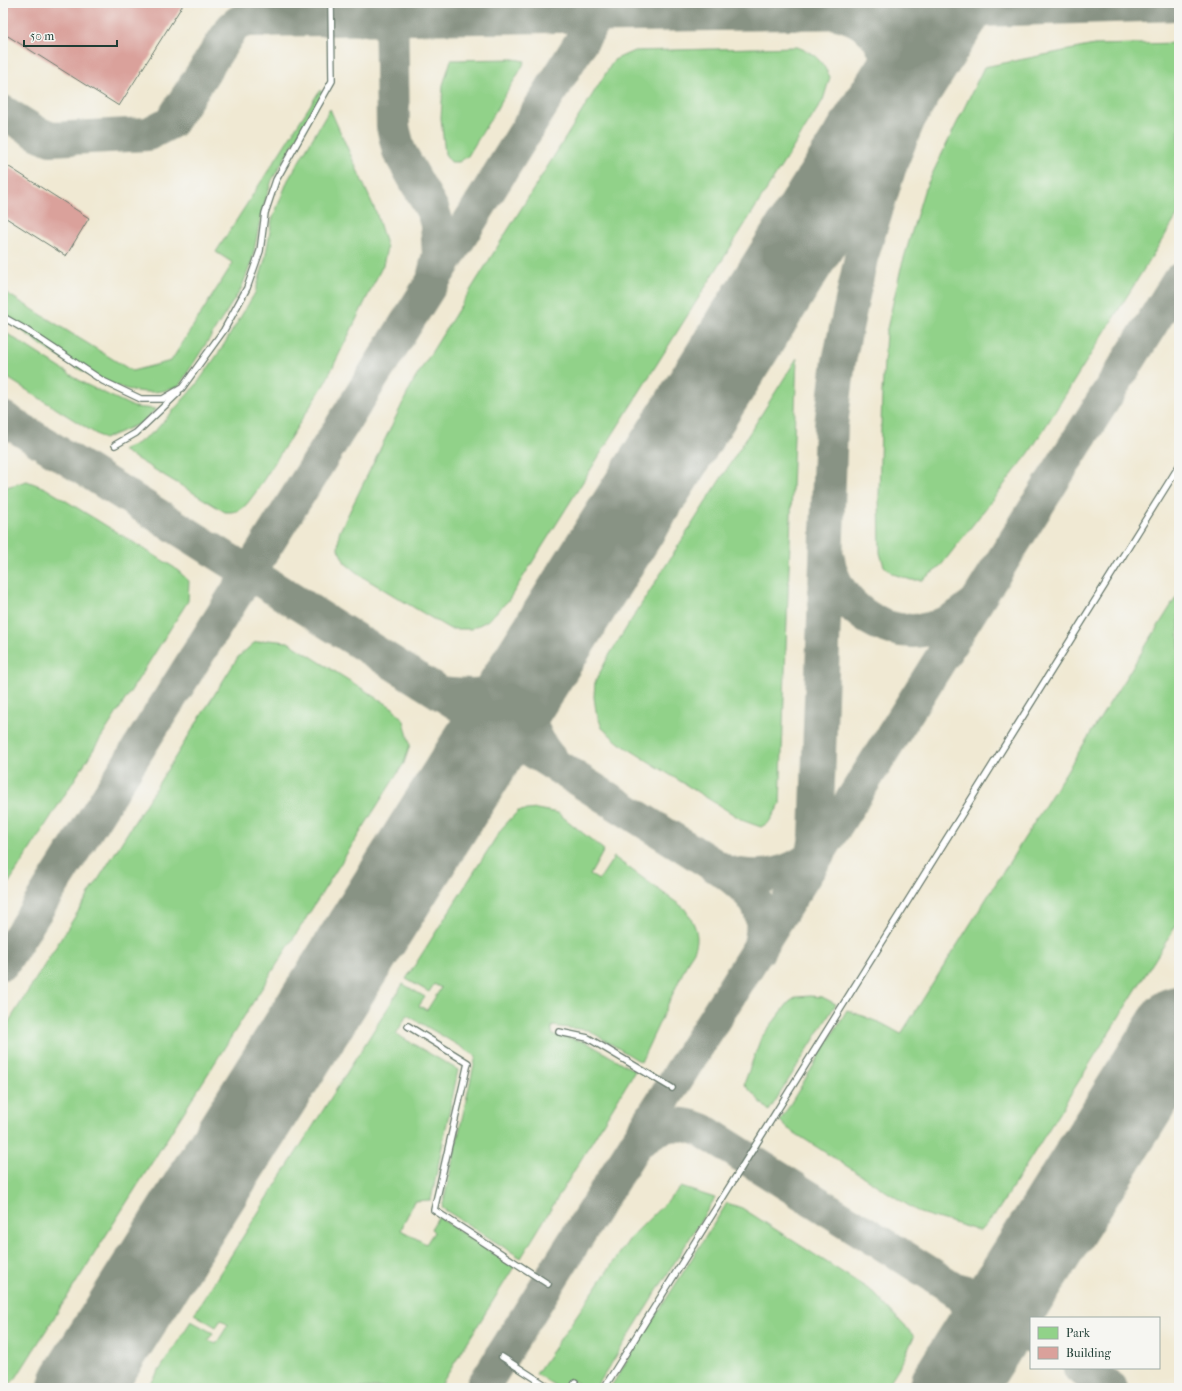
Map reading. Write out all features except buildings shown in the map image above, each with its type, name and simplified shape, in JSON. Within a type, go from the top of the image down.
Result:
[{"type":"lane","points":[[115,445],[136,433],[157,415],[182,388],[224,330],[247,288],[260,251],[265,213],[276,180],[332,81],[331,3]]},
{"type":"lane","points":[[3,317],[26,330],[103,381],[141,399],[163,399],[182,388]]},
{"type":"lane","points":[[604,1388],[1179,466]]},
{"type":"lane","points":[[408,1026],[468,1063],[434,1210],[548,1284]]},
{"type":"lane","points":[[559,1032],[588,1038],[672,1088]]},
{"type":"lane","points":[[502,1358],[550,1388]]},
{"type":"green space","points":[[1179,43],[1179,213],[1029,453],[939,568],[922,580],[911,580],[893,574],[884,566],[880,553],[879,495],[882,392],[886,333],[901,268],[924,191],[984,67],[1094,45]]},
{"type":"green space","points":[[797,47],[809,52],[817,58],[824,66],[830,77],[823,100],[508,601],[487,621],[471,629],[450,629],[361,576],[345,563],[338,549],[339,533],[413,382],[614,60],[634,51]]},
{"type":"green space","points":[[513,59],[525,61],[468,156],[459,162],[451,162],[445,154],[441,118],[443,85],[451,60]]},
{"type":"green space","points":[[320,90],[323,93],[272,180],[262,211],[252,261],[241,289],[179,386],[157,392],[134,391],[110,384],[86,373],[63,359],[3,317],[3,291],[132,371],[171,361],[233,263],[216,252]]},
{"type":"green space","points":[[330,109],[376,212],[387,248],[383,265],[325,383],[256,492],[240,510],[225,512],[122,450],[136,444],[155,431],[196,385],[220,351],[255,293],[265,259],[272,220],[288,180]]},
{"type":"green space","points":[[3,331],[85,384],[134,407],[156,409],[141,423],[104,439],[3,375]]},
{"type":"green space","points":[[797,358],[780,804],[769,822],[761,827],[744,821],[619,743],[602,728],[596,711],[594,697],[595,682],[608,657]]},
{"type":"green space","points":[[27,481],[45,488],[175,568],[189,581],[188,601],[3,892],[3,488]]},
{"type":"green space","points":[[1179,593],[1179,921],[997,1212],[980,1231],[920,1213],[787,1128],[780,1121],[847,1010],[883,1024],[901,1034]]},
{"type":"green space","points":[[268,640],[288,642],[393,708],[404,721],[410,745],[404,763],[16,1378],[6,1388],[3,1388],[3,1031],[238,657],[254,643]]},
{"type":"green space","points":[[537,809],[558,813],[604,850],[590,875],[599,880],[614,857],[684,908],[695,926],[697,939],[696,945],[641,1062],[588,1030],[552,1026],[552,1034],[586,1042],[635,1071],[521,1258],[442,1208],[476,1056],[407,1015],[396,1034],[458,1070],[431,1200],[414,1201],[401,1230],[426,1244],[434,1232],[431,1229],[438,1217],[514,1267],[439,1388],[148,1388],[191,1321],[213,1333],[208,1340],[216,1344],[228,1325],[221,1320],[216,1327],[194,1314],[403,984],[425,997],[419,1006],[427,1010],[441,988],[434,984],[429,992],[406,979],[502,828],[518,811]]},
{"type":"green space","points":[[797,997],[822,997],[836,1004],[769,1111],[744,1084],[761,1038],[789,1002]]},
{"type":"green space","points":[[681,1187],[715,1198],[596,1388],[578,1388],[580,1385],[574,1381],[569,1388],[559,1388],[536,1374],[631,1237]]},
{"type":"green space","points":[[727,1203],[742,1208],[873,1292],[914,1336],[904,1359],[886,1388],[610,1388]]},
{"type":"taxiway","points":[[391,3],[393,127],[399,151],[433,211],[437,224],[439,254],[434,274]]},
{"type":"taxiway","points":[[3,963],[431,284],[605,3]]},
{"type":"taxiway","points":[[812,859],[816,837],[831,425],[839,361],[861,258],[891,163],[924,81],[962,3]]},
{"type":"taxiway","points":[[3,112],[37,133],[51,139],[148,134],[171,122],[232,28],[239,22],[249,20],[948,11],[1179,4]]},
{"type":"taxiway","points":[[836,13],[854,19],[869,28],[879,39],[885,52],[888,67],[888,83],[886,100],[880,117]]},
{"type":"taxiway","points":[[482,1388],[1179,280]]},
{"type":"taxiway","points":[[3,418],[725,872],[745,888],[758,905],[763,925],[762,937],[758,951]]},
{"type":"taxiway","points":[[828,559],[832,575],[840,590],[850,603],[862,614],[891,628],[908,631],[931,629],[950,621],[973,605]]},
{"type":"taxiway","points":[[533,670],[528,695],[530,720],[535,735],[553,762]]},
{"type":"taxiway","points":[[441,693],[476,695],[494,693],[510,687],[533,670]]},
{"type":"taxiway","points":[[725,872],[750,876],[774,874],[796,867],[817,852]]},
{"type":"taxiway","points":[[636,1144],[652,1132],[667,1126],[683,1125],[702,1130],[1030,1336]]},
{"type":"taxiway","points":[[955,1289],[978,1293],[996,1290],[1005,1286],[1030,1265]]},
{"type":"taxiway","points":[[955,1289],[963,1298],[972,1316],[974,1334],[973,1344],[967,1365]]},
{"type":"taxiway","points":[[1082,1369],[1111,1388]]},
{"type":"runway","points":[[80,1388],[952,3]]},
{"type":"runway","points":[[952,1388],[1179,1028]]}]
